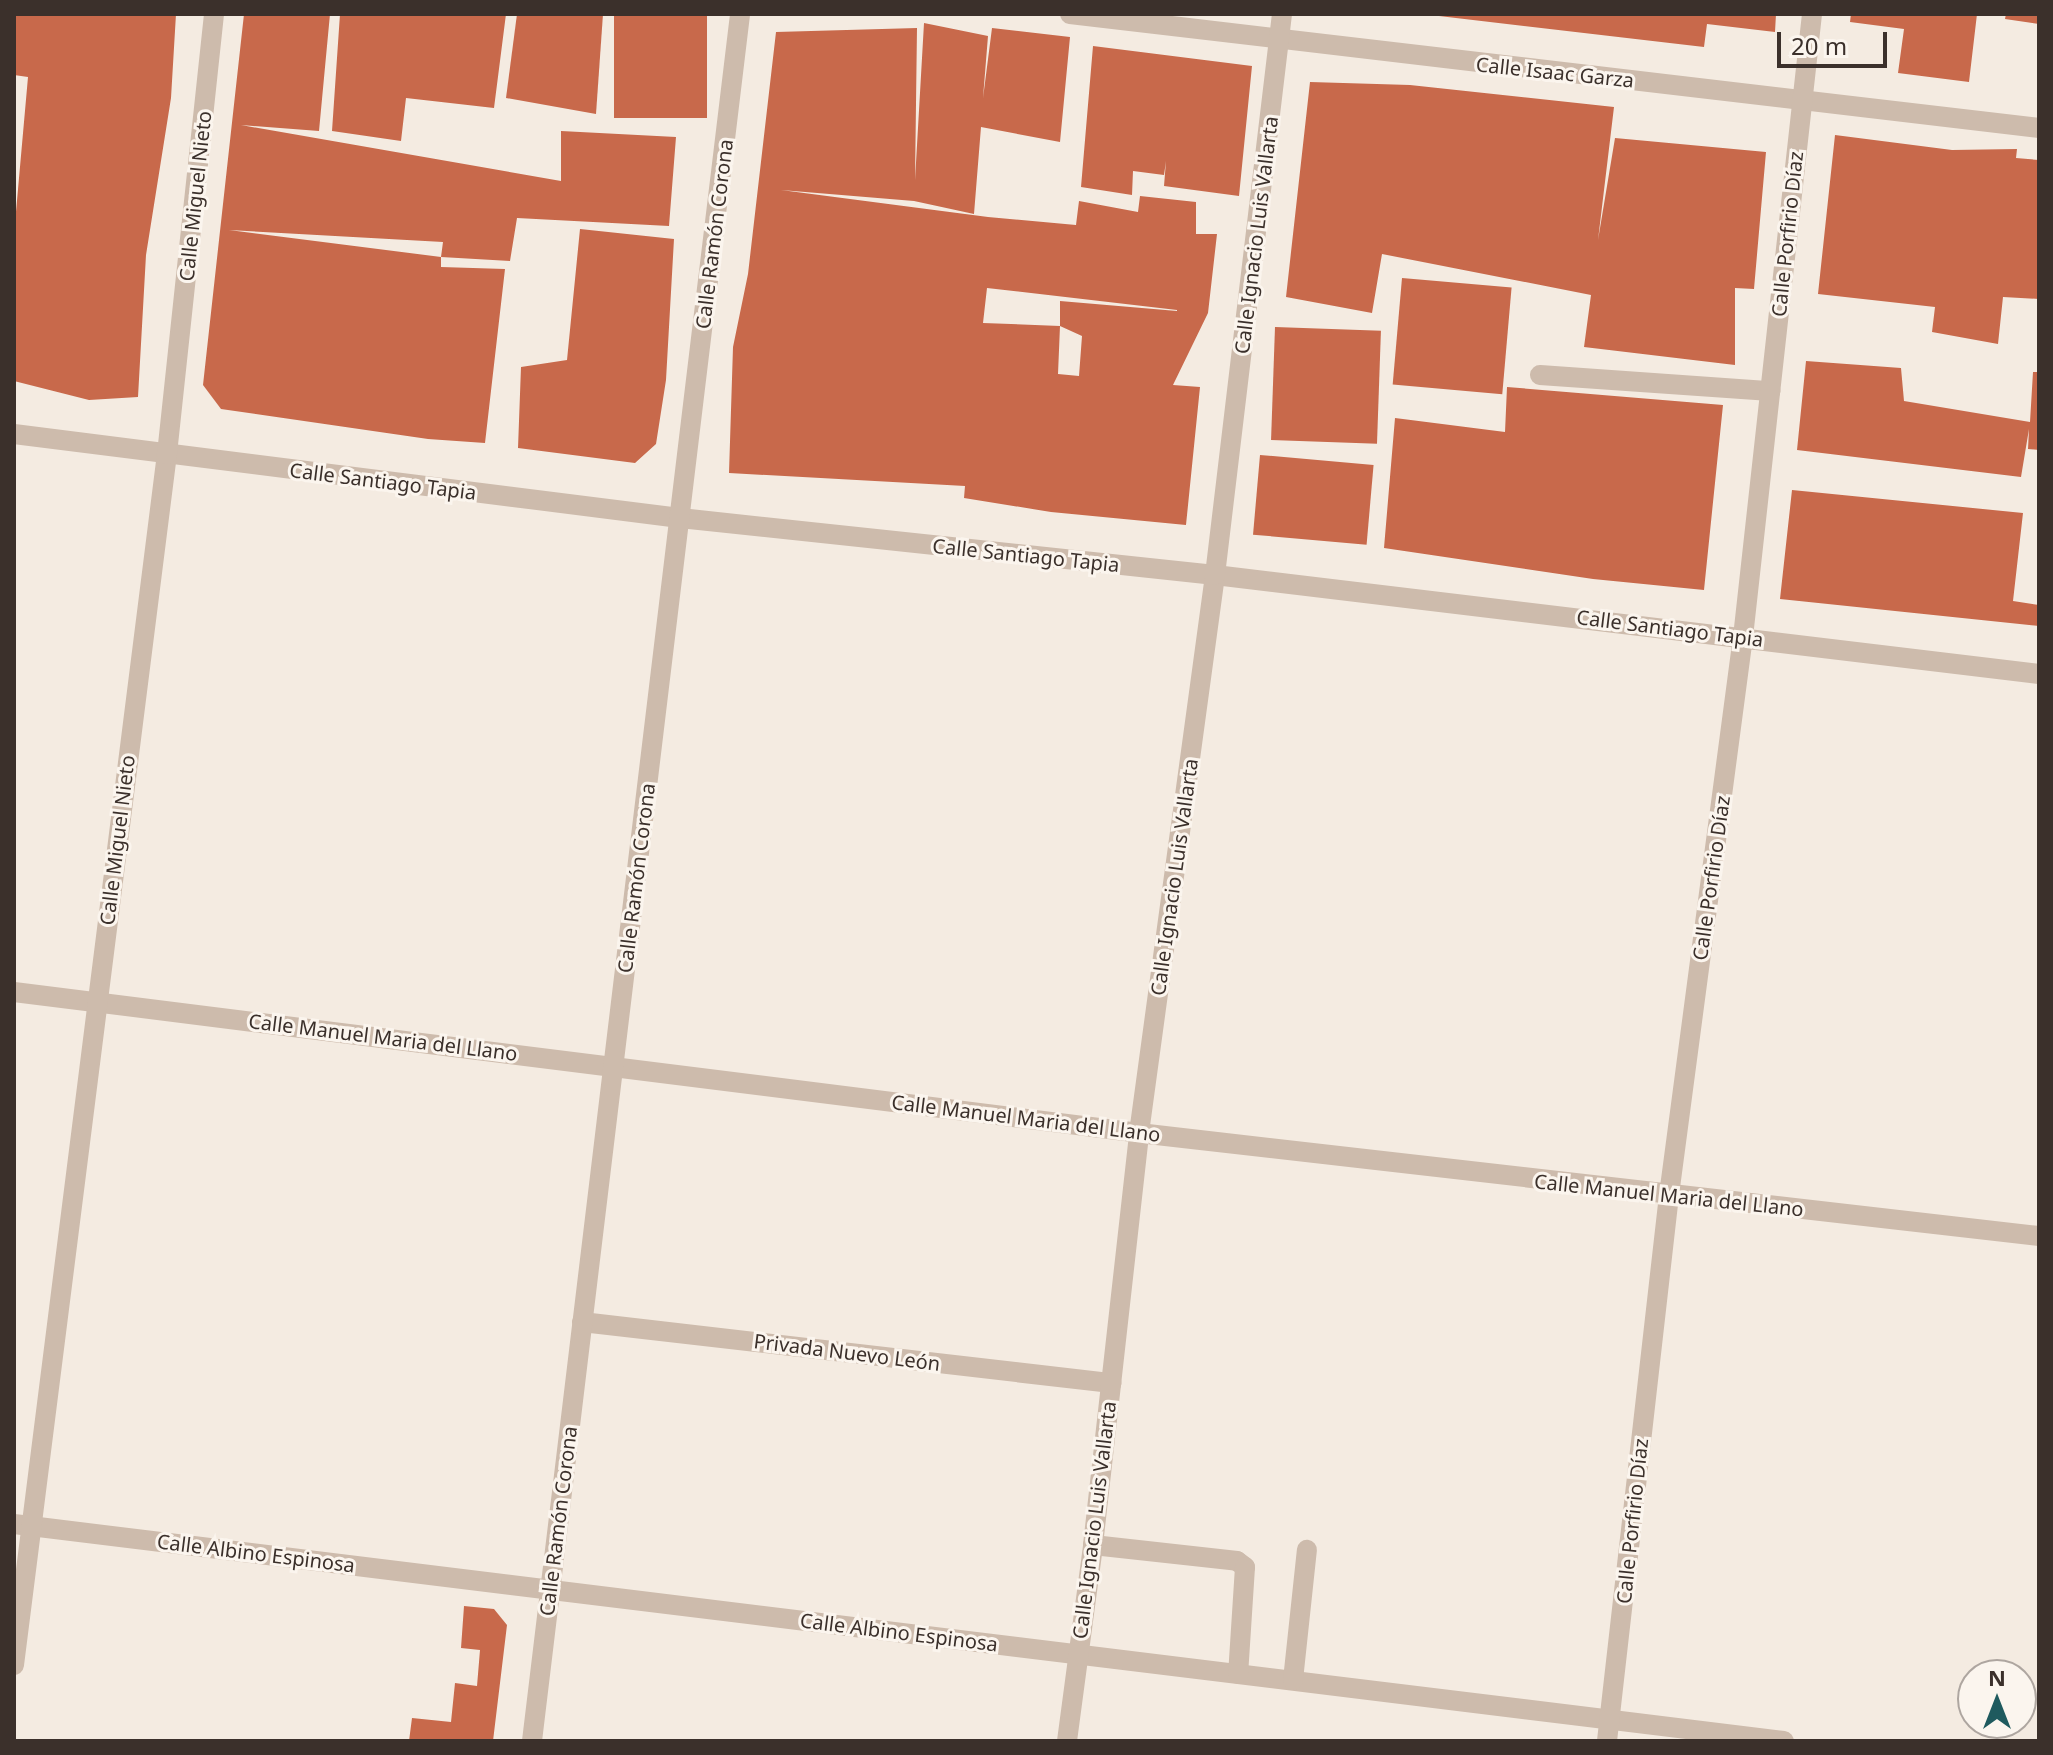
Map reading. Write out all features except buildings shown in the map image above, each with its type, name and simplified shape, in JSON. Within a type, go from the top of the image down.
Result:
[{"type":"street","name":"Calle Miguel Nieto","points":[[14,1665],[22,1525],[96,1002],[167,454],[214,14]]},
{"type":"street","name":"Calle Ramón Corona","points":[[532,1741],[740,14]]},
{"type":"street","name":"Calle Isaac Garza","points":[[1070,14],[2039,128]]},
{"type":"street","name":"Calle Ignacio Luis Vallarta","points":[[1067,1741],[1093,1545],[1139,1133],[1215,575],[1282,14]]},
{"type":"street","name":"Calle Porfirio Díaz","points":[[1607,1741],[1669,1195],[1743,637],[1812,14]]},
{"type":"street","points":[[1540,375],[1770,391]]},
{"type":"street","name":"Calle Santiago Tapia","points":[[14,434],[680,518],[1215,575],[2039,674]]},
{"type":"street","name":"Calle Manuel Maria del Llano","points":[[14,992],[1139,1133],[2039,1236]]},
{"type":"street","name":"Privada Nuevo León","points":[[582,1322],[1111,1383]]},
{"type":"street","name":"Calle Albino Espinosa","points":[[22,1525],[1784,1741]]},
{"type":"street","points":[[1093,1545],[1237,1561],[1245,1567],[1238,1674]]},
{"type":"street","points":[[1293,1680],[1307,1550]]}]
